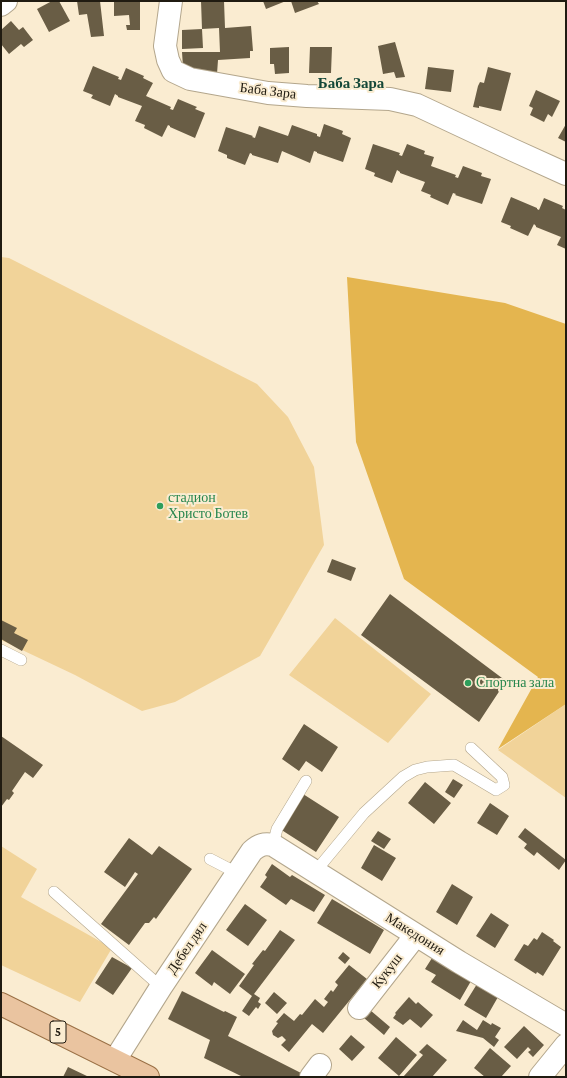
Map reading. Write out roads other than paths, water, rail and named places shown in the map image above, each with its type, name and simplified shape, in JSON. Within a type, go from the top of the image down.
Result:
[{"type":"main road","name":"5","points":[[1,1004],[148,1077]]},
{"type":"street","points":[[1,5],[6,1]]},
{"type":"street","name":"Баба Зара","points":[[171,1],[165,46],[168,60],[174,71],[190,79],[268,93],[390,99],[417,105],[566,174]]},
{"type":"street","name":"Македония","points":[[269,844],[459,962],[566,1025]]},
{"type":"street","name":"Дебел дял","points":[[115,1060],[161,987],[252,851],[258,846],[269,844]]},
{"type":"street","name":"Кукуш","points":[[359,1008],[416,935]]},
{"type":"street","points":[[540,1077],[566,1046]]},
{"type":"lane","points":[[1,650],[21,660]]},
{"type":"lane","points":[[315,872],[364,813],[403,777],[415,770],[427,767],[454,765],[496,790],[504,785],[502,777],[471,748]]},
{"type":"lane","points":[[269,844],[276,829],[306,781]]},
{"type":"lane","points":[[210,859],[237,873]]},
{"type":"lane","points":[[54,892],[161,987]]},
{"type":"place","name":"стадион Христо Ботев","points":[[160,506]]},
{"type":"place","name":"Спортна зала","points":[[468,683]]},
{"type":"district","name":"Баба Зара","points":[[351,83]]}]
